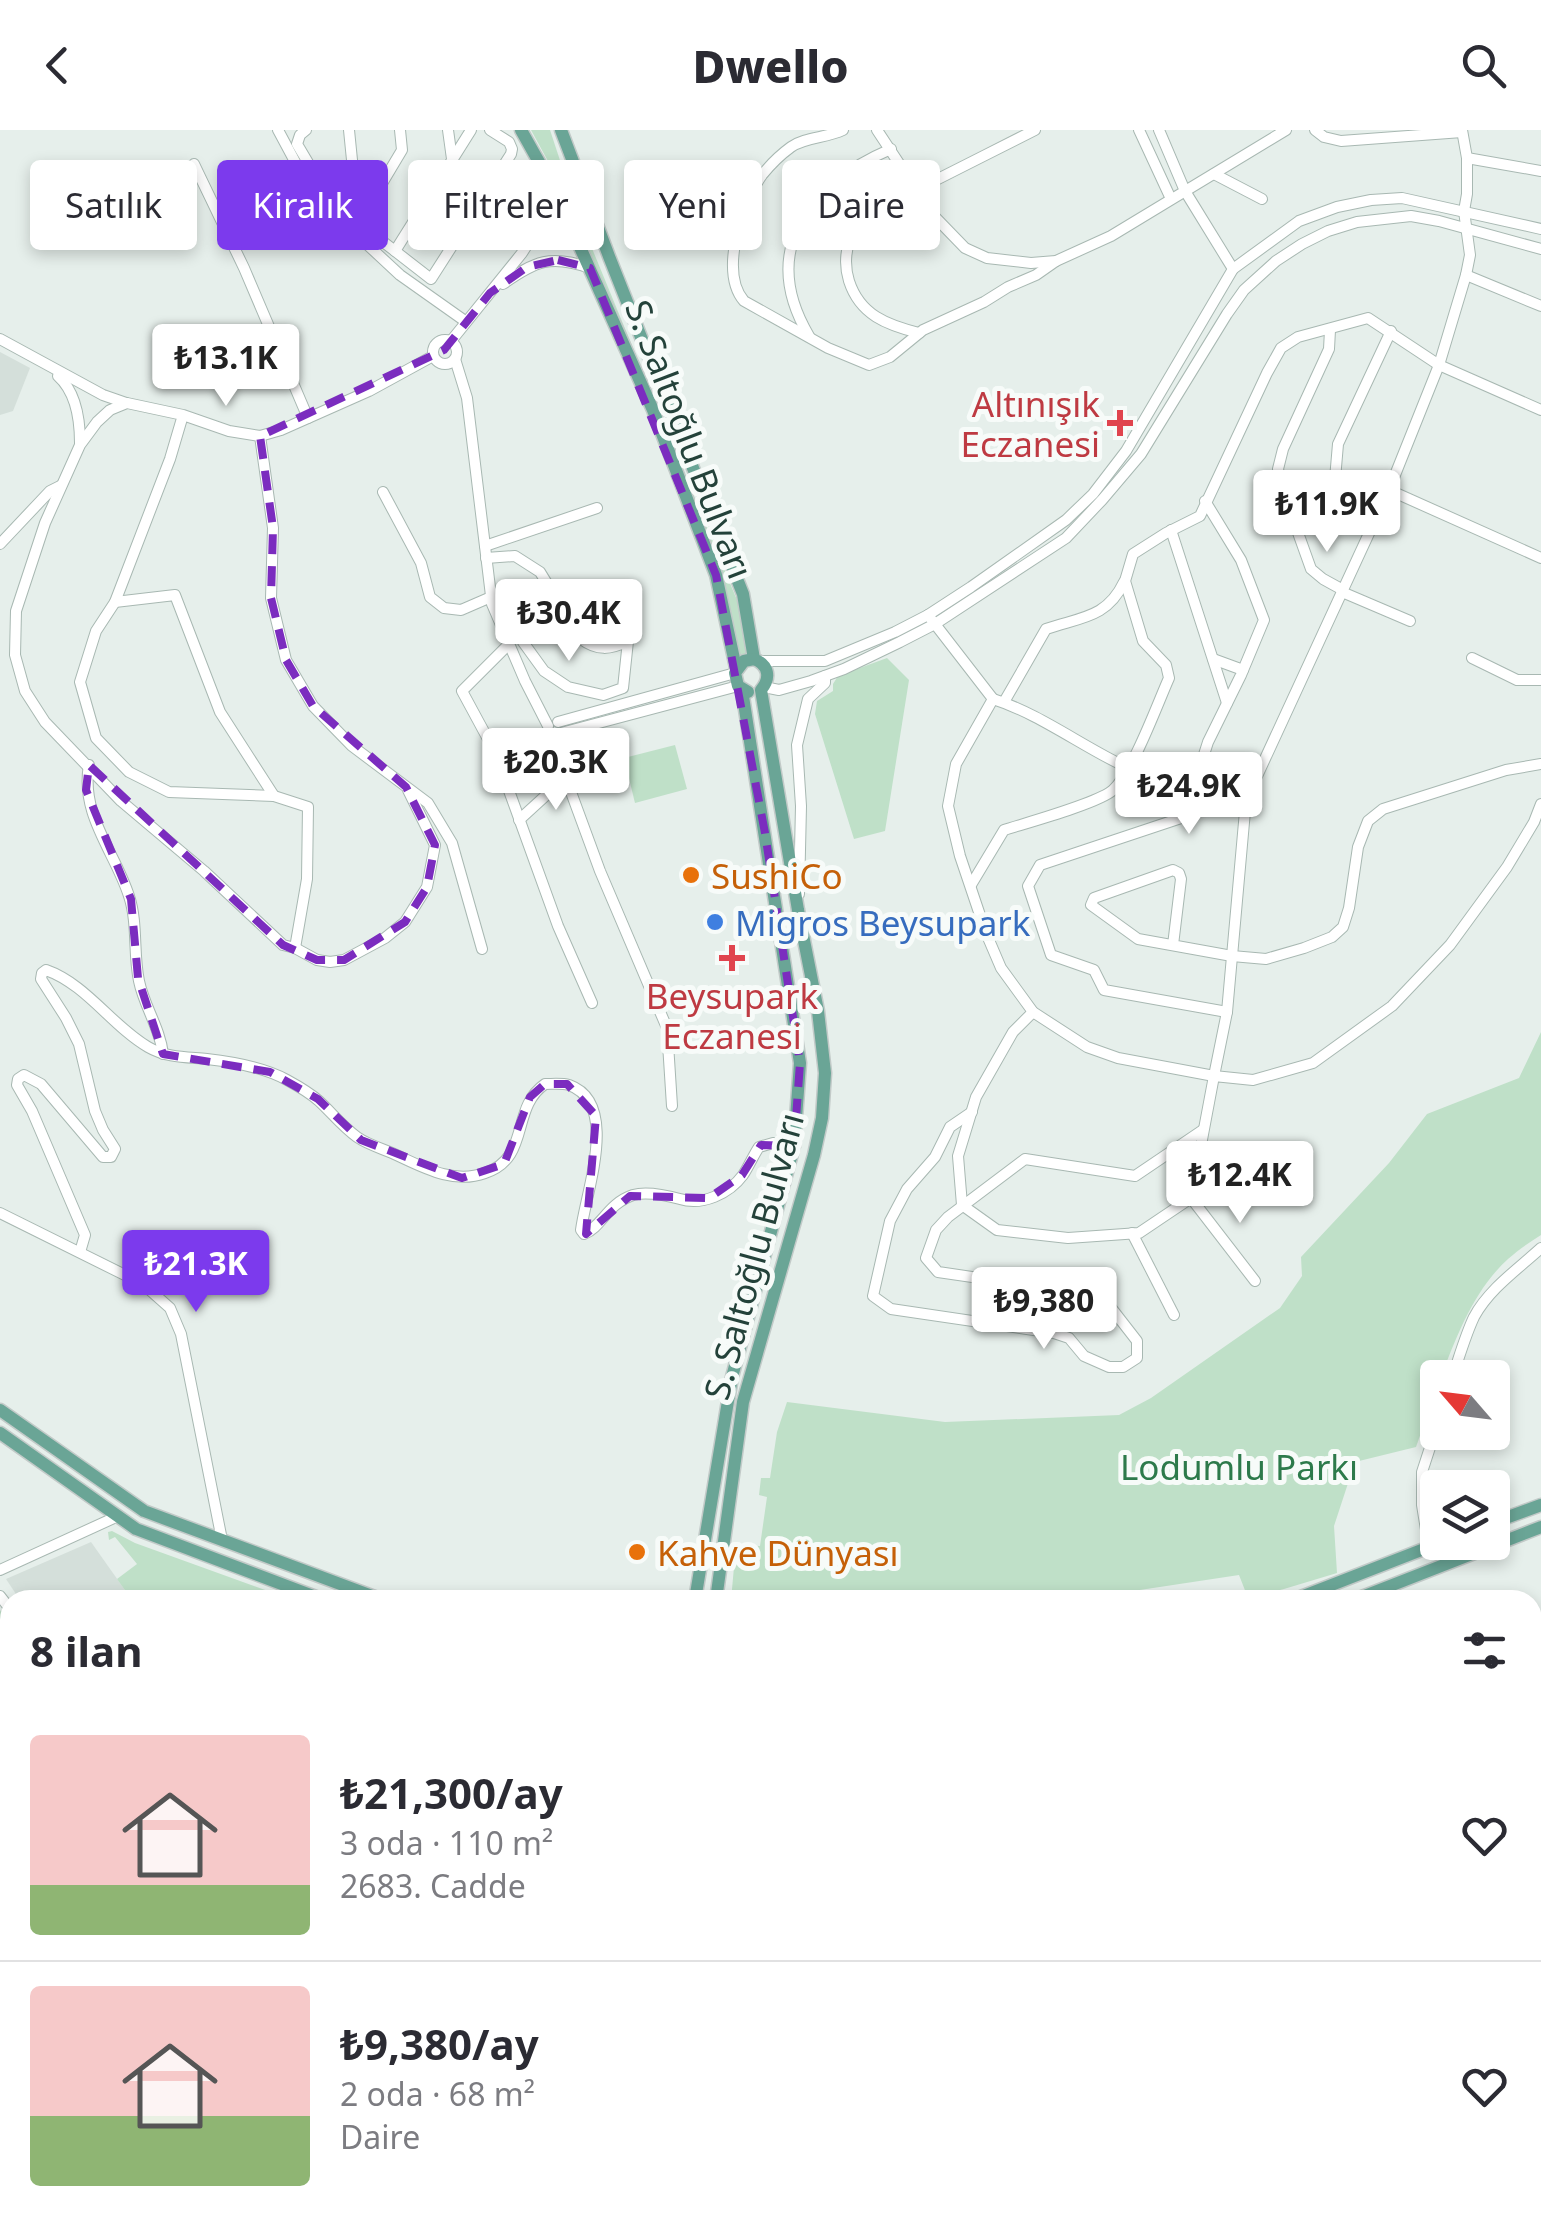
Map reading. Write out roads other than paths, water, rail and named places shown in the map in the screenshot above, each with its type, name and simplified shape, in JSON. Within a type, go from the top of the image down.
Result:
[{"type":"main road","name":"S. Saltoğlu Bulvarı","points":[[521,130],[538,160]]},
{"type":"main road","name":"S. Saltoğlu Bulvarı","points":[[561,130],[743,594],[756,660],[767,669],[762,688],[818,1011],[825,1073],[822,1118],[814,1155],[743,1402],[717,1590]]},
{"type":"main road","name":"S. Saltoğlu Bulvarı","points":[[582,250],[653,410],[716,574],[738,679],[800,1063],[794,1146],[732,1377],[697,1590]]},
{"type":"main road","points":[[756,660],[744,661],[738,679],[752,693],[762,688]]},
{"type":"main road","points":[[0,1410],[144,1511],[356,1590]]},
{"type":"main road","points":[[0,1434],[116,1517],[154,1537],[297,1590]]},
{"type":"main road","points":[[1510,1516],[1541,1504]]},
{"type":"main road","points":[[1379,1590],[1541,1526]]},
{"type":"main road","points":[[1319,1590],[1420,1551]]},
{"type":"street","points":[[278,130],[303,160]]},
{"type":"street","points":[[291,144],[306,130]]},
{"type":"street","points":[[349,130],[351,160]]},
{"type":"street","points":[[388,173],[402,150],[400,130]]},
{"type":"street","points":[[448,130],[452,159]]},
{"type":"street","points":[[394,251],[470,130]]},
{"type":"street","points":[[388,246],[431,279],[511,154],[509,142],[490,130]]},
{"type":"street","points":[[843,130],[796,143],[761,177],[745,206],[732,275],[736,292],[744,302],[828,348],[869,364],[890,357],[939,321],[1112,236],[1286,130]]},
{"type":"street","points":[[877,130],[897,160]]},
{"type":"street","points":[[940,179],[1035,130]]},
{"type":"street","points":[[1139,130],[1171,199]]},
{"type":"street","points":[[1159,130],[1186,191],[1233,270]]},
{"type":"street","points":[[1033,1012],[1013,1032],[976,1097],[958,1156],[962,1205],[997,1230],[1068,1238],[1139,1233],[1191,1198],[1227,1012],[1246,800],[1389,490],[1439,365],[1470,256],[1464,210],[1467,194],[1462,131],[1342,141],[1324,137],[1315,130]]},
{"type":"street","points":[[291,144],[308,186],[329,209],[400,275],[466,322]]},
{"type":"street","points":[[810,337],[792,299],[789,261],[794,237],[819,194],[859,165],[891,150]]},
{"type":"street","points":[[1466,158],[1541,171]]},
{"type":"street","points":[[197,170],[308,418]]},
{"type":"street","points":[[1214,174],[1262,199]]},
{"type":"street","points":[[756,660],[826,661],[931,619],[1057,527],[1093,494],[1136,437],[1233,270],[1299,221],[1337,207],[1402,198],[1541,229]]},
{"type":"street","points":[[762,688],[778,690],[844,669],[1066,538],[1148,444],[1227,314],[1244,290],[1276,260],[1328,231],[1356,222],[1411,216],[1541,249]]},
{"type":"street","points":[[940,222],[966,248],[987,258],[1031,263],[1056,261]]},
{"type":"street","points":[[451,341],[522,250]]},
{"type":"street","points":[[848,250],[847,274],[857,302],[869,314],[919,334]]},
{"type":"street","points":[[490,293],[542,261],[558,260],[590,268]]},
{"type":"street","points":[[1466,275],[1541,306]]},
{"type":"street","points":[[1101,612],[1117,598],[1133,554],[1200,516],[1281,348],[1298,337],[1368,318],[1439,365],[1541,410]]},
{"type":"street","points":[[1330,330],[1329,349],[1283,449],[1278,469],[1282,488],[1311,569],[1343,591],[1410,621]]},
{"type":"street","points":[[1298,531],[1335,479],[1338,444],[1392,331]]},
{"type":"street","points":[[0,339],[103,395],[260,436],[369,391],[433,356]]},
{"type":"street","points":[[443,340],[451,341],[458,351],[449,364],[442,364],[433,356],[435,344],[443,340]]},
{"type":"street","points":[[455,359],[468,398],[491,597],[525,681],[541,710],[550,714],[566,777],[600,871],[668,1028],[672,1106]]},
{"type":"street","points":[[37,361],[64,382],[72,395],[80,426],[80,445]]},
{"type":"street","points":[[127,403],[96,422],[80,445],[45,523],[16,611],[16,655],[25,691],[45,722],[122,801],[283,945],[317,960],[344,960],[385,938],[406,922],[427,887],[436,845],[406,786]]},
{"type":"street","points":[[183,415],[116,602],[96,631],[80,682],[96,738],[129,772],[169,792],[274,796],[308,807],[307,878],[295,948]]},
{"type":"street","points":[[260,436],[274,528],[271,598],[286,660],[313,706],[352,746],[428,803],[452,844],[482,949]]},
{"type":"street","points":[[0,544],[50,491],[62,486]]},
{"type":"street","points":[[1389,490],[1541,558]]},
{"type":"street","points":[[383,492],[420,563],[430,597],[444,608],[461,610],[491,597]]},
{"type":"street","points":[[1205,501],[1241,560],[1264,620],[1208,742],[1181,818],[1040,865],[1028,886],[1050,955],[1094,970],[1104,990],[1227,1012]]},
{"type":"street","points":[[486,552],[597,508]]},
{"type":"street","points":[[1171,530],[1227,703]]},
{"type":"street","points":[[486,552],[515,556],[540,572],[581,639],[590,646],[607,650],[628,641]]},
{"type":"street","points":[[971,886],[1004,830],[1112,791],[1128,768],[1168,678],[1166,665],[1143,642],[1125,581]]},
{"type":"street","points":[[116,602],[175,595],[220,712],[274,796]]},
{"type":"street","points":[[1132,606],[1046,629],[956,764],[950,791],[950,819],[986,934],[1001,968],[1033,1012],[1087,1047],[1118,1058],[1252,1080],[1313,1063],[1392,1006],[1450,946],[1507,867],[1541,804]]},
{"type":"street","points":[[513,611],[523,642],[544,671],[568,687],[603,695],[623,688],[628,641],[618,614]]},
{"type":"street","points":[[931,619],[998,700],[1128,768],[1158,780],[1246,800]]},
{"type":"street","points":[[509,644],[462,692],[495,752],[558,926],[592,1003]]},
{"type":"street","points":[[1472,658],[1517,680],[1541,680]]},
{"type":"street","points":[[1213,659],[1243,670]]},
{"type":"street","points":[[798,910],[801,862],[797,745],[808,699],[825,683],[825,676]]},
{"type":"street","points":[[555,729],[738,679]]},
{"type":"street","points":[[1173,945],[1180,874],[1173,870],[1094,898],[1091,905],[1138,939],[1232,956],[1266,959],[1304,948],[1343,928],[1358,846],[1368,822],[1383,809],[1506,770],[1541,764]]},
{"type":"street","points":[[89,766],[86,790],[94,819],[131,899],[138,978],[163,1054]]},
{"type":"street","points":[[519,820],[566,777]]},
{"type":"street","points":[[80,1252],[85,1235],[18,1079],[26,1076],[40,1084],[104,1157],[111,1157],[114,1149],[95,1112],[78,1044],[42,979],[42,973],[48,970],[85,995],[144,1045],[163,1054],[270,1072],[318,1099],[337,1122],[361,1140],[434,1172],[462,1178],[486,1174],[504,1164],[514,1149],[534,1091],[545,1084],[567,1084],[585,1094],[596,1116],[598,1136],[581,1230],[586,1234],[612,1206],[630,1196],[642,1193],[690,1202],[709,1198],[726,1192],[759,1147],[773,1143],[794,1146]]},
{"type":"street","points":[[972,1112],[950,1127],[935,1157],[906,1189],[890,1221],[873,1296],[891,1310],[1054,1333],[1069,1338],[1084,1356],[1109,1367],[1123,1367],[1136,1358],[1137,1340],[1102,1296],[938,1272],[926,1258],[936,1230],[962,1205],[1025,1159],[1134,1176],[1204,1130]]},
{"type":"street","points":[[1191,1198],[1255,1281]]},
{"type":"street","points":[[0,1214],[143,1284],[175,1316],[222,1540]]},
{"type":"street","points":[[1132,1234],[1174,1315]]},
{"type":"street","points":[[1459,1360],[1482,1306],[1541,1248]]},
{"type":"street","points":[[0,1570],[116,1517]]},
{"type":"place","name":"Altınışık Eczanesi","points":[[1120,423]]},
{"type":"place","name":"SushiCo","points":[[691,875]]},
{"type":"place","name":"Migros Beysupark","points":[[715,922]]},
{"type":"place","name":"Beysupark Eczanesi","points":[[732,958]]},
{"type":"place","name":"Kahve Dünyası","points":[[637,1552]]},
{"type":"park label","name":"Lodumlu Parkı","points":[[1239,1466]]}]
